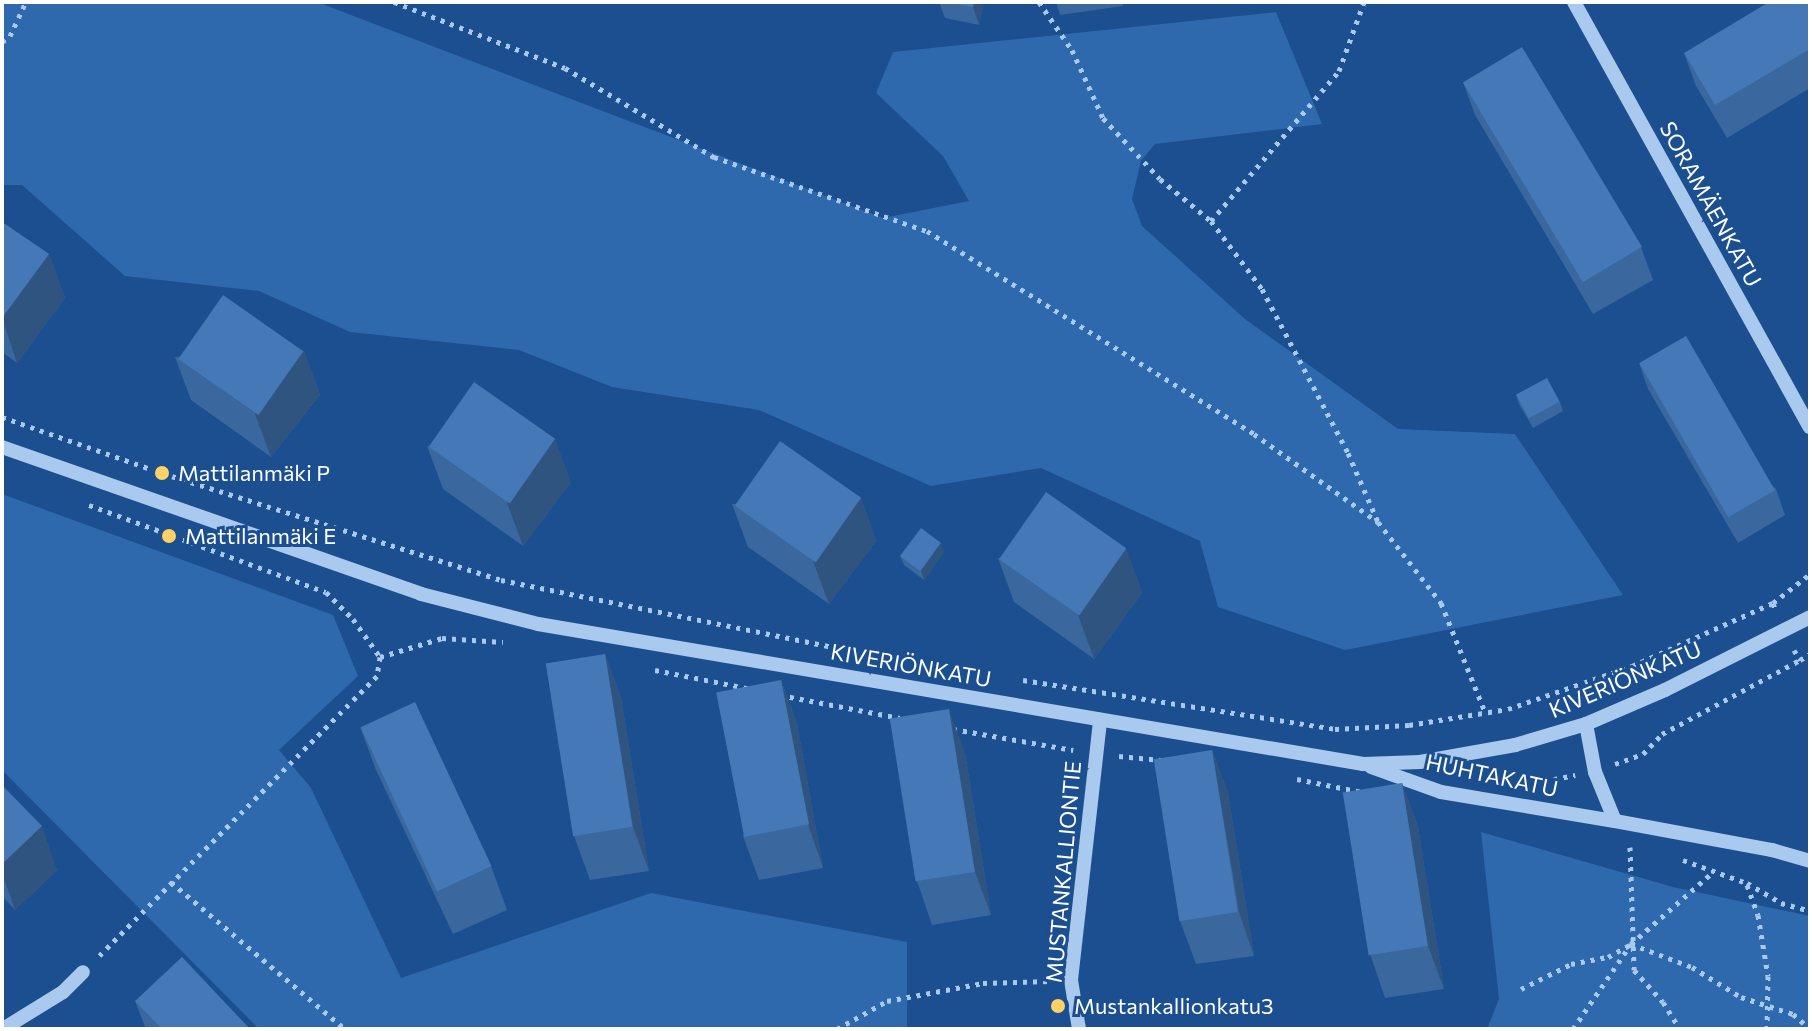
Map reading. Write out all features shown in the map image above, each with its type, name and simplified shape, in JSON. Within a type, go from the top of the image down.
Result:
[{"type":"street","name":"SORAMÄENKATU","points":[[1574,2],[1810,427]]},
{"type":"street","name":"KIVERIÖNKATU","points":[[2,447],[421,594],[538,624],[1363,764],[1420,762],[1515,745],[1586,724],[1665,690],[1810,617]]},
{"type":"street","name":"MUSTANKALLIONTIE","points":[[1079,1029],[1071,980],[1100,720]]},
{"type":"street","points":[[1586,724],[1595,772],[1615,821]]},
{"type":"street","name":"HUHTAKATU","points":[[1363,764],[1441,792],[1772,850],[1810,861]]},
{"type":"street","points":[[3,1029],[63,992],[83,972]]},
{"type":"path","points":[[2,42],[10,36],[26,2]]},
{"type":"path","points":[[394,2],[565,68],[714,157],[927,231],[1254,434],[1378,522]]},
{"type":"path","points":[[1039,2],[1072,50],[1103,118],[1160,179],[1211,221],[1262,289],[1348,453],[1378,522],[1441,603],[1485,712]]},
{"type":"path","points":[[1211,221],[1339,71],[1364,2]]},
{"type":"path","points":[[2,417],[162,473],[501,580],[857,652]]},
{"type":"path","points":[[83,972],[377,676],[380,657],[353,619],[326,592],[85,504]]},
{"type":"path","points":[[1016,679],[1335,729],[1409,725],[1508,709],[1632,666],[1773,603],[1810,574]]},
{"type":"path","points":[[1773,603],[1800,660]]},
{"type":"path","points":[[380,657],[442,638],[508,643]]},
{"type":"path","points":[[1525,784],[1595,772],[1643,754],[1662,734],[1810,654]]},
{"type":"path","points":[[643,668],[752,689]]},
{"type":"path","points":[[768,692],[903,719]]},
{"type":"path","points":[[947,728],[1095,753],[1172,761]]},
{"type":"path","points":[[1295,779],[1371,793]]},
{"type":"path","points":[[1644,845],[1630,840],[1634,970],[1663,1002],[1680,1029]]},
{"type":"path","points":[[1672,855],[1747,883],[1781,903],[1810,911]]},
{"type":"path","points":[[1521,989],[1571,964],[1608,957],[1631,944],[1714,871]]},
{"type":"path","points":[[171,882],[345,1029]]},
{"type":"path","points":[[1747,883],[1768,976],[1767,1029]]},
{"type":"path","points":[[1631,944],[1692,967],[1741,997],[1793,1014],[1810,1029]]},
{"type":"path","points":[[1573,1029],[1631,944]]},
{"type":"path","points":[[837,1029],[887,1001],[983,983],[1071,980]]},
{"type":"shaded area","points":[[2,2],[317,2],[883,218],[969,201],[943,156],[876,93],[893,52],[1276,12],[1322,124],[1155,144],[1141,161],[1132,199],[1142,226],[1245,319],[1398,429],[1515,434],[1623,595],[1345,650],[1218,607],[1200,541],[1041,468],[931,486],[759,410],[612,387],[519,350],[350,332],[259,291],[125,276],[22,185],[2,185]]},
{"type":"shaded area","points":[[2,494],[333,615],[358,676],[279,750],[311,788],[401,978],[651,893],[907,942],[907,1029],[259,1029],[2,770]]},
{"type":"shaded area","points":[[1481,832],[1673,887],[1810,916],[1810,1029],[1487,1029],[1499,999]]},
{"type":"building","points":[[947,2],[974,2],[973,7]]},
{"type":"building","points":[[1769,2],[1810,2],[1810,49],[1715,105],[1684,53]]},
{"type":"building","points":[[1522,47],[1642,247],[1583,282],[1463,83]]},
{"type":"building","points":[[2,222],[49,254],[2,318]]},
{"type":"building","points":[[223,295],[303,351],[259,415],[178,359]]},
{"type":"building","points":[[1686,336],[1775,490],[1728,517],[1639,363]]},
{"type":"building","points":[[1547,378],[1560,402],[1529,418],[1516,394]]},
{"type":"building","points":[[474,382],[555,439],[510,503],[429,447]]},
{"type":"building","points":[[780,441],[861,498],[816,562],[735,506]]},
{"type":"building","points":[[1046,492],[1126,548],[1079,615],[999,559]]},
{"type":"building","points":[[921,528],[941,543],[920,571],[900,556]]},
{"type":"building","points":[[605,654],[632,827],[573,836],[546,663]]},
{"type":"building","points":[[781,680],[809,824],[744,837],[716,693]]},
{"type":"building","points":[[415,702],[491,866],[437,891],[361,727]]},
{"type":"building","points":[[949,709],[975,872],[916,881],[890,718]]},
{"type":"building","points":[[1212,750],[1238,912],[1179,921],[1154,759]]},
{"type":"building","points":[[1402,783],[1428,946],[1369,955],[1343,792]]},
{"type":"building","points":[[2,785],[42,826],[2,864]]},
{"type":"building","points":[[182,957],[250,1029],[162,1029],[135,1001]]},
{"type":"place","name":"Mattilanmäki P","points":[[162,473]]},
{"type":"place","name":"Mattilanmäki E","points":[[169,536]]},
{"type":"place","name":"Mustankallionkatu3","points":[[1058,1006]]}]
